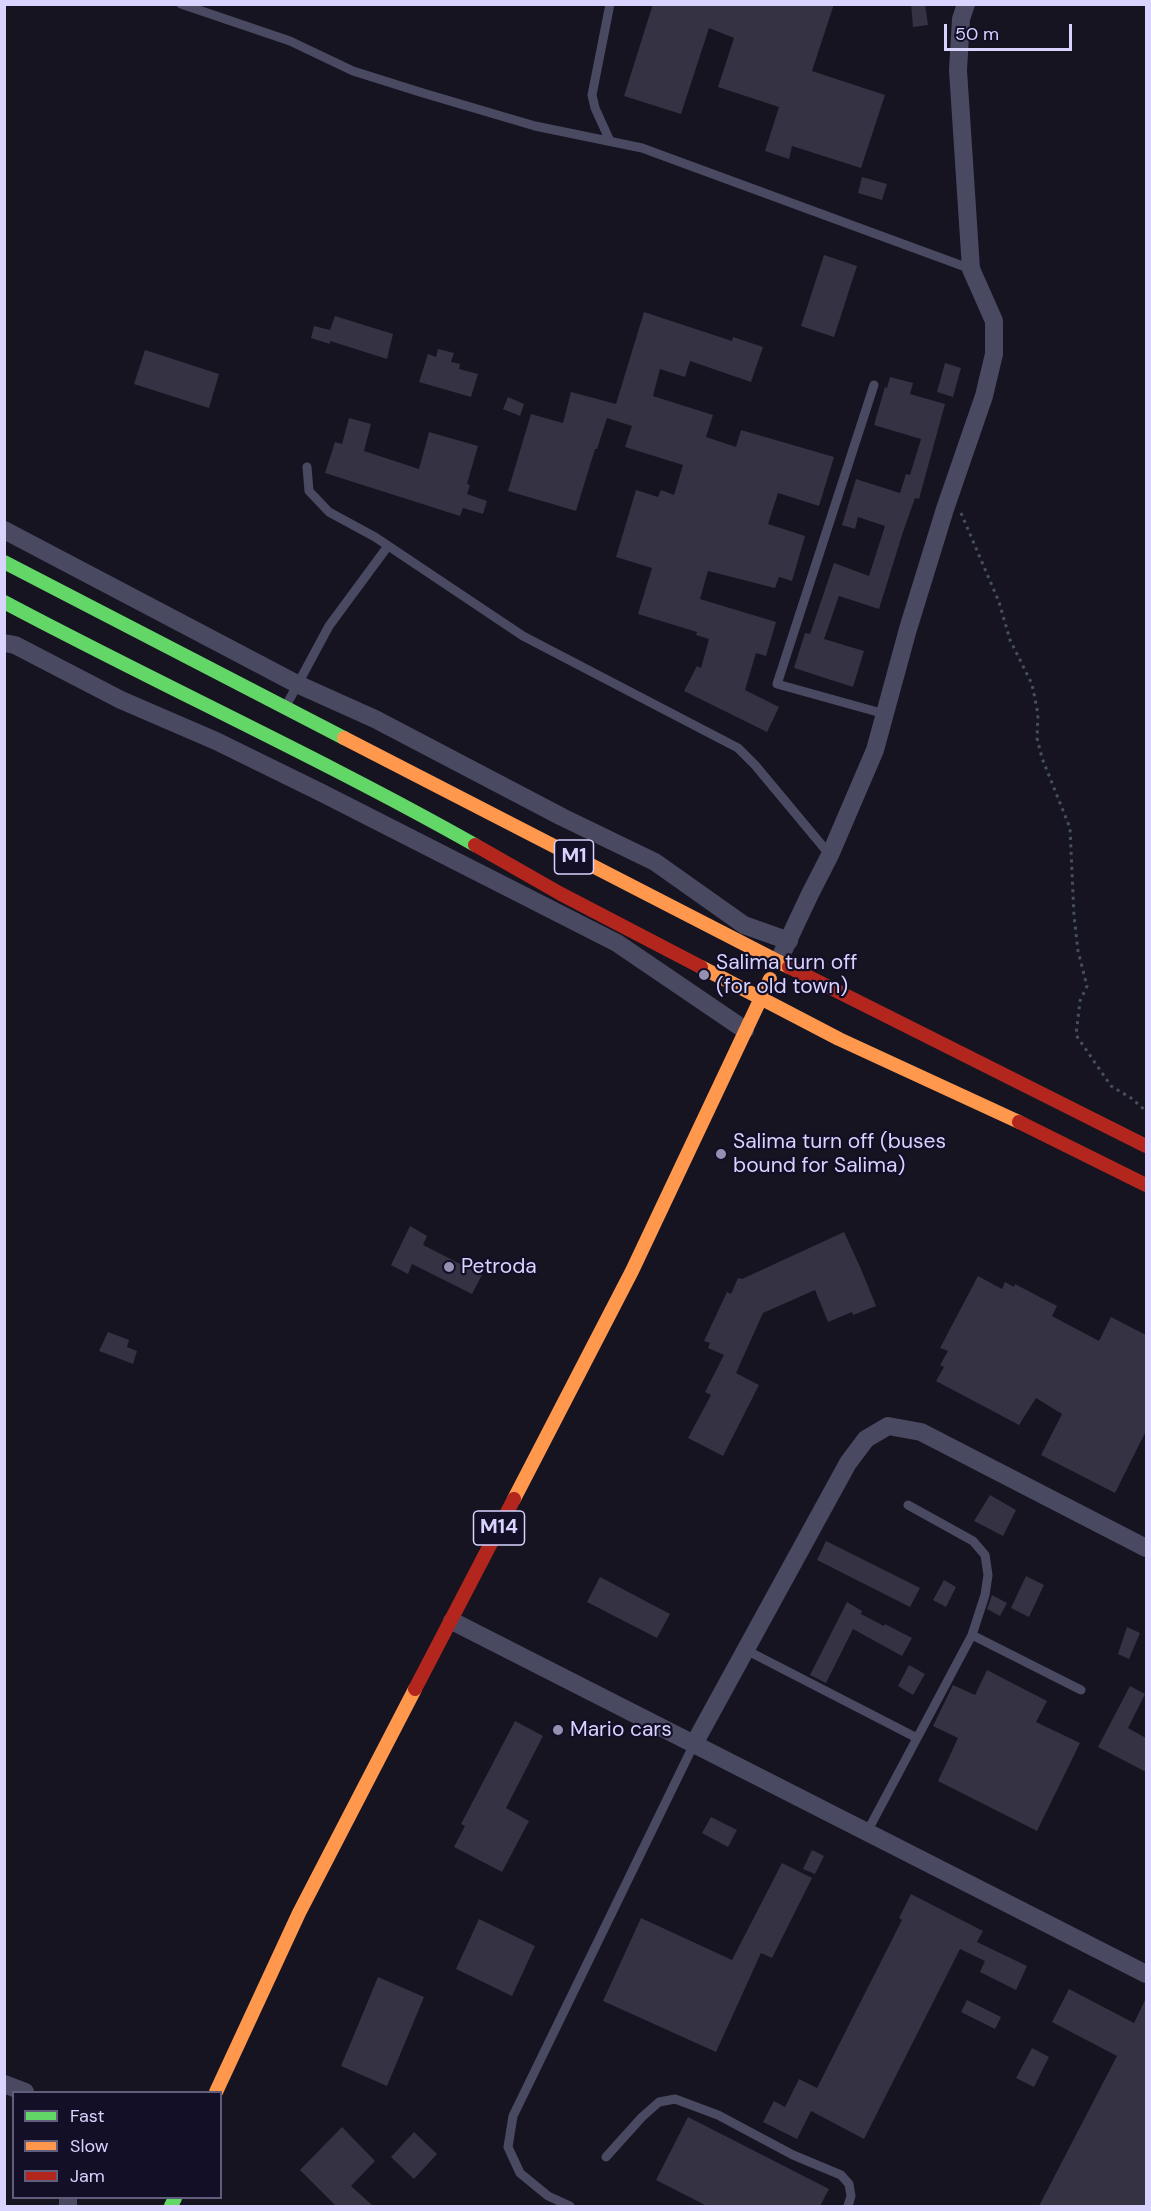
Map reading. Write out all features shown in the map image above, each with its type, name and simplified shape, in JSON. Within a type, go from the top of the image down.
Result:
[{"type":"highway","name":"M1","points":[[4,562],[778,962],[1146,1146]]},
{"type":"highway","name":"M1","points":[[4,602],[100,653],[424,816],[561,894],[839,1038],[1001,1113],[1146,1185]]},
{"type":"highway","name":"M14","points":[[216,2091],[299,1913],[632,1271],[778,962]]},
{"type":"street","points":[[778,962],[830,855],[875,750],[908,629],[945,509],[984,396],[994,354],[994,321],[971,269],[958,70],[961,19],[966,4]]},
{"type":"street","points":[[4,530],[297,684],[375,719],[562,817],[655,862],[744,925],[789,941]]},
{"type":"street","points":[[4,643],[15,645],[121,700],[237,751],[617,943],[745,1030]]},
{"type":"street","points":[[694,1744],[848,1463],[866,1439],[888,1426],[921,1432],[1146,1548]]},
{"type":"street","points":[[452,1621],[1146,1974]]},
{"type":"street","points":[[4,2084],[22,2091]]},
{"type":"lane","points":[[181,4],[290,41],[373,78],[535,126],[642,148],[688,163],[971,269]]},
{"type":"lane","points":[[610,4],[592,95],[595,108],[610,141]]},
{"type":"lane","points":[[874,385],[777,684],[885,714]]},
{"type":"lane","points":[[307,467],[309,491],[329,512],[388,546],[523,636],[738,748],[771,783],[830,855]]},
{"type":"lane","points":[[285,708],[330,626],[388,546]]},
{"type":"lane","points":[[867,1832],[972,1635],[985,1595],[988,1575],[985,1555],[974,1541],[908,1504]]},
{"type":"lane","points":[[972,1635],[1081,1690]]},
{"type":"lane","points":[[746,1650],[917,1738]]},
{"type":"lane","points":[[570,2206],[548,2196],[520,2173],[508,2147],[513,2116],[694,1744]]},
{"type":"lane","points":[[606,2157],[642,2117],[659,2102],[675,2099],[718,2115],[794,2155],[841,2175],[849,2184],[851,2196],[848,2206]]},
{"type":"path","points":[[945,509],[962,514],[999,602],[1010,640],[1032,684],[1038,714],[1037,738],[1042,758],[1070,828],[1074,916],[1078,951],[1087,986],[1080,1001],[1076,1035],[1111,1086],[1131,1098],[1146,1111]]},
{"type":"building","points":[[653,4],[834,4],[812,71],[885,95],[861,168],[792,146],[789,159],[765,151],[779,107],[718,87],[734,38],[709,28],[681,114],[624,96]]},
{"type":"building","points":[[911,4],[925,4],[928,25],[913,27]]},
{"type":"building","points":[[862,177],[887,184],[882,200],[858,193]]},
{"type":"building","points":[[824,255],[857,266],[834,337],[801,326]]},
{"type":"building","points":[[644,312],[732,341],[733,337],[763,347],[751,382],[690,361],[685,377],[660,369],[653,396],[713,415],[706,437],[736,447],[741,430],[834,457],[819,506],[778,493],[768,524],[805,536],[792,581],[779,577],[775,588],[708,571],[700,599],[776,622],[766,656],[756,653],[745,690],[779,707],[767,732],[684,691],[697,666],[701,668],[709,639],[696,635],[697,632],[638,614],[652,568],[616,557],[636,490],[658,497],[661,490],[674,495],[683,465],[625,447],[632,426],[607,418],[576,511],[508,491],[531,414],[563,423],[571,392],[616,404]]},
{"type":"building","points":[[335,316],[393,334],[387,359],[330,341],[330,344],[311,338],[314,326],[330,330]]},
{"type":"building","points":[[438,349],[454,353],[451,362],[460,364],[459,369],[478,374],[471,397],[419,382],[428,354],[436,357]]},
{"type":"building","points":[[145,350],[219,374],[209,408],[134,384]]},
{"type":"building","points":[[945,363],[961,368],[953,397],[937,392]]},
{"type":"building","points":[[890,377],[913,383],[910,394],[945,404],[919,499],[915,498],[879,609],[839,596],[824,639],[864,651],[853,687],[794,668],[805,633],[810,634],[834,563],[869,576],[885,526],[858,517],[855,529],[842,525],[856,479],[900,493],[906,474],[910,475],[921,439],[874,425]]},
{"type":"building","points":[[508,397],[524,404],[520,416],[503,409]]},
{"type":"building","points":[[349,418],[371,424],[364,451],[419,469],[429,432],[478,446],[467,484],[470,485],[467,494],[487,501],[483,514],[463,508],[460,516],[325,473],[335,442],[342,444]]},
{"type":"building","points":[[410,1226],[427,1236],[423,1245],[482,1275],[472,1294],[412,1264],[408,1274],[391,1265]]},
{"type":"building","points":[[844,1232],[876,1306],[853,1315],[852,1312],[828,1322],[815,1290],[763,1313],[736,1373],[759,1385],[723,1456],[688,1438],[711,1395],[705,1392],[724,1355],[708,1348],[710,1343],[704,1341],[727,1292],[731,1294],[738,1278],[742,1279]]},
{"type":"building","points":[[978,1276],[1002,1289],[1005,1282],[1014,1287],[1015,1284],[1057,1306],[1052,1316],[1099,1341],[1111,1317],[1146,1335],[1146,1431],[1115,1493],[1041,1455],[1062,1414],[1036,1398],[1019,1425],[936,1381],[944,1367],[940,1365],[948,1351],[940,1348]]},
{"type":"building","points":[[108,1332],[129,1340],[127,1347],[137,1351],[133,1364],[99,1351]]},
{"type":"building","points":[[990,1495],[1016,1510],[1003,1536],[974,1521]]},
{"type":"building","points":[[826,1541],[920,1588],[910,1607],[817,1560]]},
{"type":"building","points":[[1026,1576],[1044,1585],[1029,1617],[1011,1608]]},
{"type":"building","points":[[600,1577],[670,1614],[657,1638],[587,1602]]},
{"type":"building","points":[[944,1580],[956,1587],[946,1607],[933,1600]]},
{"type":"building","points":[[992,1595],[1007,1603],[1000,1616],[987,1609]]},
{"type":"building","points":[[847,1602],[862,1611],[861,1614],[912,1638],[902,1656],[853,1629],[826,1683],[810,1675]]},
{"type":"building","points":[[1127,1627],[1140,1633],[1129,1659],[1118,1654]]},
{"type":"building","points":[[909,1665],[925,1674],[913,1695],[898,1686]]},
{"type":"building","points":[[987,1670],[1047,1701],[1036,1722],[1080,1743],[1037,1831],[938,1781],[958,1738],[933,1726],[953,1685],[975,1695]]},
{"type":"building","points":[[1130,1686],[1145,1694],[1128,1728],[1146,1738],[1146,1772],[1098,1747]]},
{"type":"building","points":[[515,1721],[543,1736],[506,1808],[529,1821],[502,1872],[454,1847],[465,1826],[461,1824]]},
{"type":"building","points":[[711,1817],[737,1830],[728,1847],[702,1833]]},
{"type":"building","points":[[812,1850],[824,1856],[815,1874],[803,1869]]},
{"type":"building","points":[[782,1863],[812,1878],[772,1958],[761,1953],[716,2052],[603,2001],[641,1918],[732,1960]]},
{"type":"building","points":[[911,1894],[983,1931],[977,1942],[1027,1966],[1016,1990],[980,1972],[985,1961],[960,1949],[864,2139],[811,2111],[797,2139],[763,2122],[774,2101],[785,2107],[799,2079],[817,2088],[902,1920],[899,1918]]},
{"type":"building","points":[[479,1919],[535,1946],[512,1996],[456,1969]]},
{"type":"building","points":[[378,1977],[424,1997],[387,2086],[341,2066]]},
{"type":"building","points":[[1069,1989],[1134,2023],[1146,1998],[1146,2206],[1039,2206],[1117,2056],[1052,2022]]},
{"type":"building","points":[[967,2000],[1001,2017],[995,2029],[961,2012]]},
{"type":"building","points":[[1032,2048],[1049,2057],[1034,2087],[1016,2078]]},
{"type":"building","points":[[688,2117],[829,2189],[820,2206],[707,2206],[656,2180]]},
{"type":"building","points":[[342,2127],[375,2161],[351,2186],[373,2206],[336,2206],[300,2170]]},
{"type":"building","points":[[414,2132],[437,2154],[414,2179],[391,2157]]},
{"type":"traffic: fast","points":[[4,562],[344,738]]},
{"type":"traffic: fast","points":[[4,602],[358,782],[475,845]]},
{"type":"traffic: fast","points":[[171,2206],[174,2199]]},
{"type":"traffic: slow","points":[[344,738],[789,967]]},
{"type":"traffic: slow","points":[[701,967],[839,1039],[1019,1122]]},
{"type":"traffic: slow","points":[[514,1499],[632,1271],[770,979]]},
{"type":"traffic: slow","points":[[216,2091],[299,1913],[415,1689]]},
{"type":"traffic: jam","points":[[475,845],[561,894],[701,967]]},
{"type":"traffic: jam","points":[[789,967],[1146,1146]]},
{"type":"traffic: jam","points":[[1019,1122],[1146,1185]]},
{"type":"traffic: jam","points":[[415,1689],[514,1499]]},
{"type":"place","name":"Salima turn off (for old town)","points":[[704,975]]},
{"type":"place","name":"Salima turn off (buses bound for Salima)","points":[[721,1154]]},
{"type":"place","name":"Petroda","points":[[449,1267]]},
{"type":"place","name":"Mario cars","points":[[558,1730]]}]
